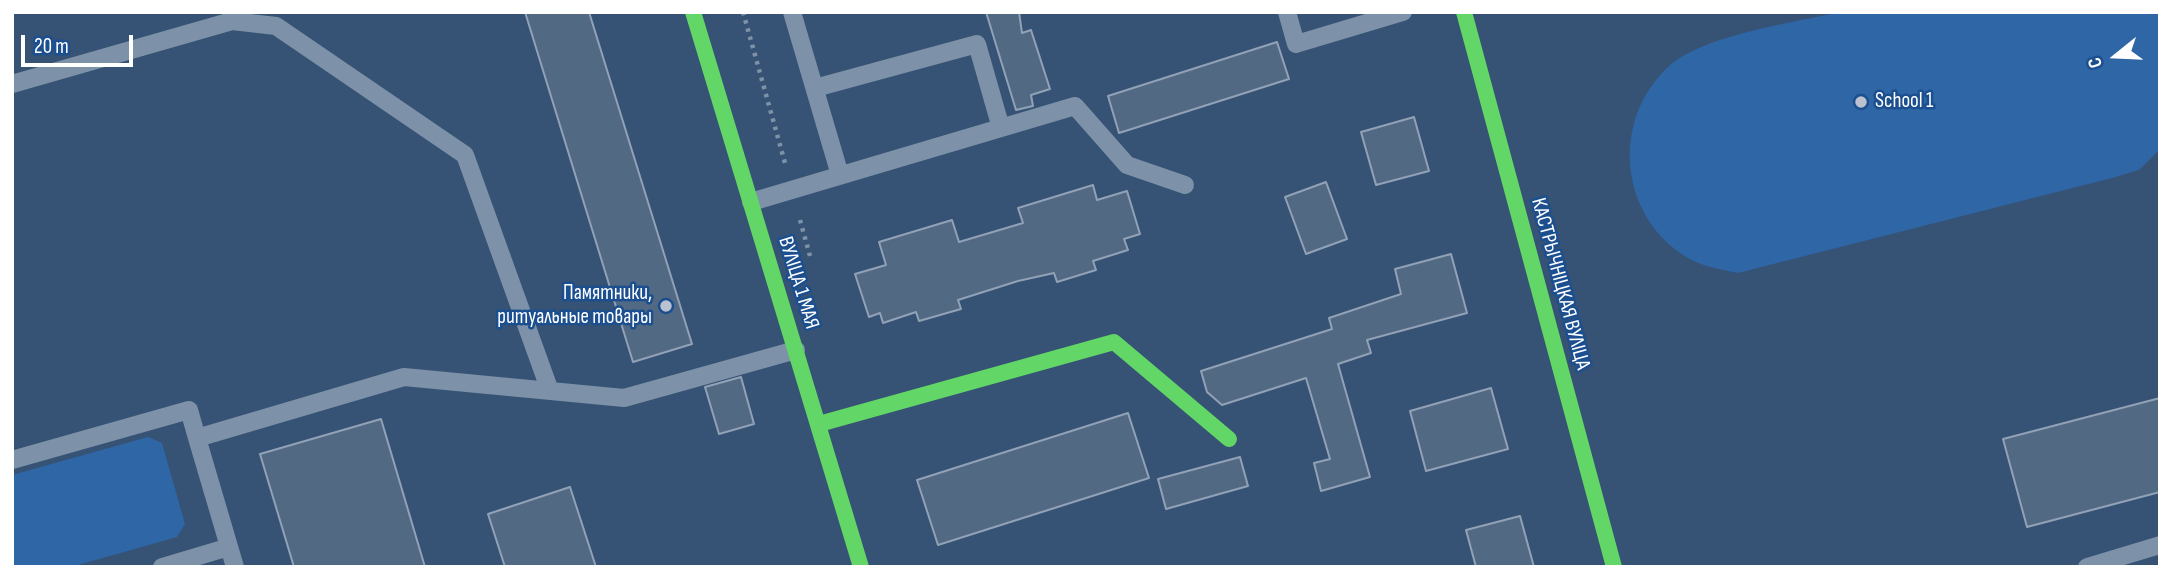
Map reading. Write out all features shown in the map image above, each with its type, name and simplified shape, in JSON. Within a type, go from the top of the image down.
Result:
[{"type":"street","name":"ВУЛІЦА 1 МАЯ","points":[[694,12],[860,567]]},
{"type":"street","name":"КАСТРЫЧНІЦКАЯ ВУЛІЦА","points":[[1464,12],[1614,567]]},
{"type":"street","points":[[819,424],[1114,342],[1230,439]]},
{"type":"lane","points":[[792,12],[840,175]]},
{"type":"lane","points":[[1287,12],[1296,44],[1403,12]]},
{"type":"lane","points":[[12,84],[232,21],[276,26],[465,155],[550,391]]},
{"type":"lane","points":[[815,88],[977,44],[1001,128]]},
{"type":"lane","points":[[751,202],[1076,106],[1127,165],[1185,185]]},
{"type":"lane","points":[[197,438],[404,377],[624,398],[796,349]]},
{"type":"lane","points":[[12,460],[189,410],[235,567]]},
{"type":"lane","points":[[2087,567],[2160,545]]},
{"type":"lane","points":[[162,567],[229,547]]},
{"type":"path","points":[[743,12],[792,190]]},
{"type":"shaded area","name":"School 1","points":[[1839,12],[2160,12],[2160,149],[2139,170],[2112,178],[1738,273],[1689,259],[1661,237],[1645,215],[1635,190],[1630,164],[1631,138],[1638,112],[1650,88],[1668,67],[1703,46],[1749,32]]},
{"type":"shaded area","points":[[148,437],[162,443],[185,524],[177,537],[71,567],[12,567],[12,475]]},
{"type":"building","points":[[525,12],[589,12],[692,344],[633,362]]},
{"type":"building","points":[[986,12],[1019,12],[1022,33],[1031,30],[1050,89],[1031,95],[1033,106],[1016,110]]},
{"type":"building","points":[[1277,42],[1289,79],[1119,133],[1108,96]]},
{"type":"building","points":[[1414,117],[1429,171],[1376,185],[1361,132]]},
{"type":"building","points":[[1326,182],[1347,239],[1306,254],[1285,197]]},
{"type":"building","points":[[1093,185],[1097,200],[1127,191],[1140,234],[1124,239],[1128,250],[1093,261],[1096,270],[1057,282],[1054,273],[1018,281],[958,300],[961,309],[919,321],[916,312],[883,323],[880,313],[869,317],[855,274],[886,265],[879,242],[952,220],[959,242],[1023,223],[1018,208]]},
{"type":"building","points":[[1451,254],[1467,313],[1367,340],[1371,353],[1338,364],[1370,477],[1321,491],[1314,463],[1330,459],[1306,378],[1222,405],[1207,392],[1201,371],[1332,329],[1329,318],[1401,294],[1395,269]]},
{"type":"building","points":[[741,377],[754,424],[719,434],[705,387]]},
{"type":"building","points":[[1491,388],[1508,449],[1426,471],[1410,411]]},
{"type":"building","points":[[2160,398],[2160,492],[2027,527],[2003,439]]},
{"type":"building","points":[[1128,413],[1149,478],[938,545],[917,480]]},
{"type":"building","points":[[381,419],[425,567],[294,567],[260,454]]},
{"type":"building","points":[[1240,457],[1248,486],[1166,509],[1158,479]]},
{"type":"building","points":[[570,487],[596,567],[505,567],[488,514]]},
{"type":"building","points":[[1520,516],[1534,567],[1476,567],[1466,530]]},
{"type":"traffic: fast","points":[[693,12],[861,567]]},
{"type":"traffic: fast","points":[[1464,12],[1614,567]]},
{"type":"traffic: fast","points":[[819,424],[1114,342],[1229,439]]},
{"type":"place","name":"School 1","points":[[1861,102]]},
{"type":"place","name":"Памятники, ритуальные товары","points":[[666,306]]}]
